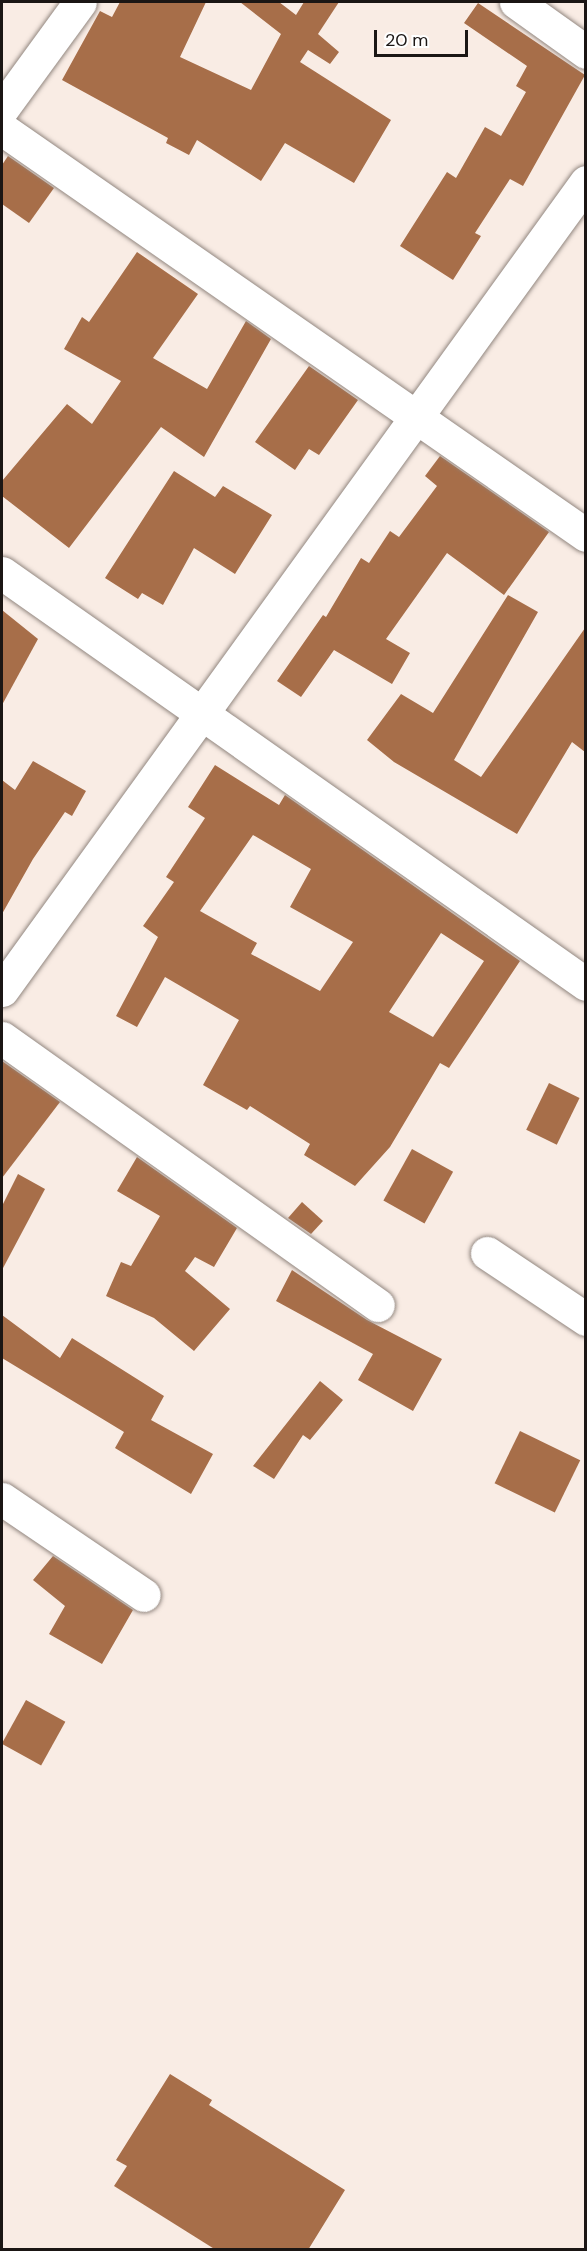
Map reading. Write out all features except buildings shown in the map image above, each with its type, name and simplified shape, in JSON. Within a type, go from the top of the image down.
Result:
[{"type":"street","points":[[2,109],[80,2]]},
{"type":"street","points":[[516,2],[585,52]]},
{"type":"street","points":[[2,129],[418,416],[585,535]]},
{"type":"street","points":[[2,990],[585,182]]},
{"type":"street","points":[[2,573],[585,984]]},
{"type":"street","points":[[2,1038],[378,1305]]},
{"type":"street","points":[[487,1253],[585,1319]]},
{"type":"street","points":[[2,1499],[144,1595]]}]
